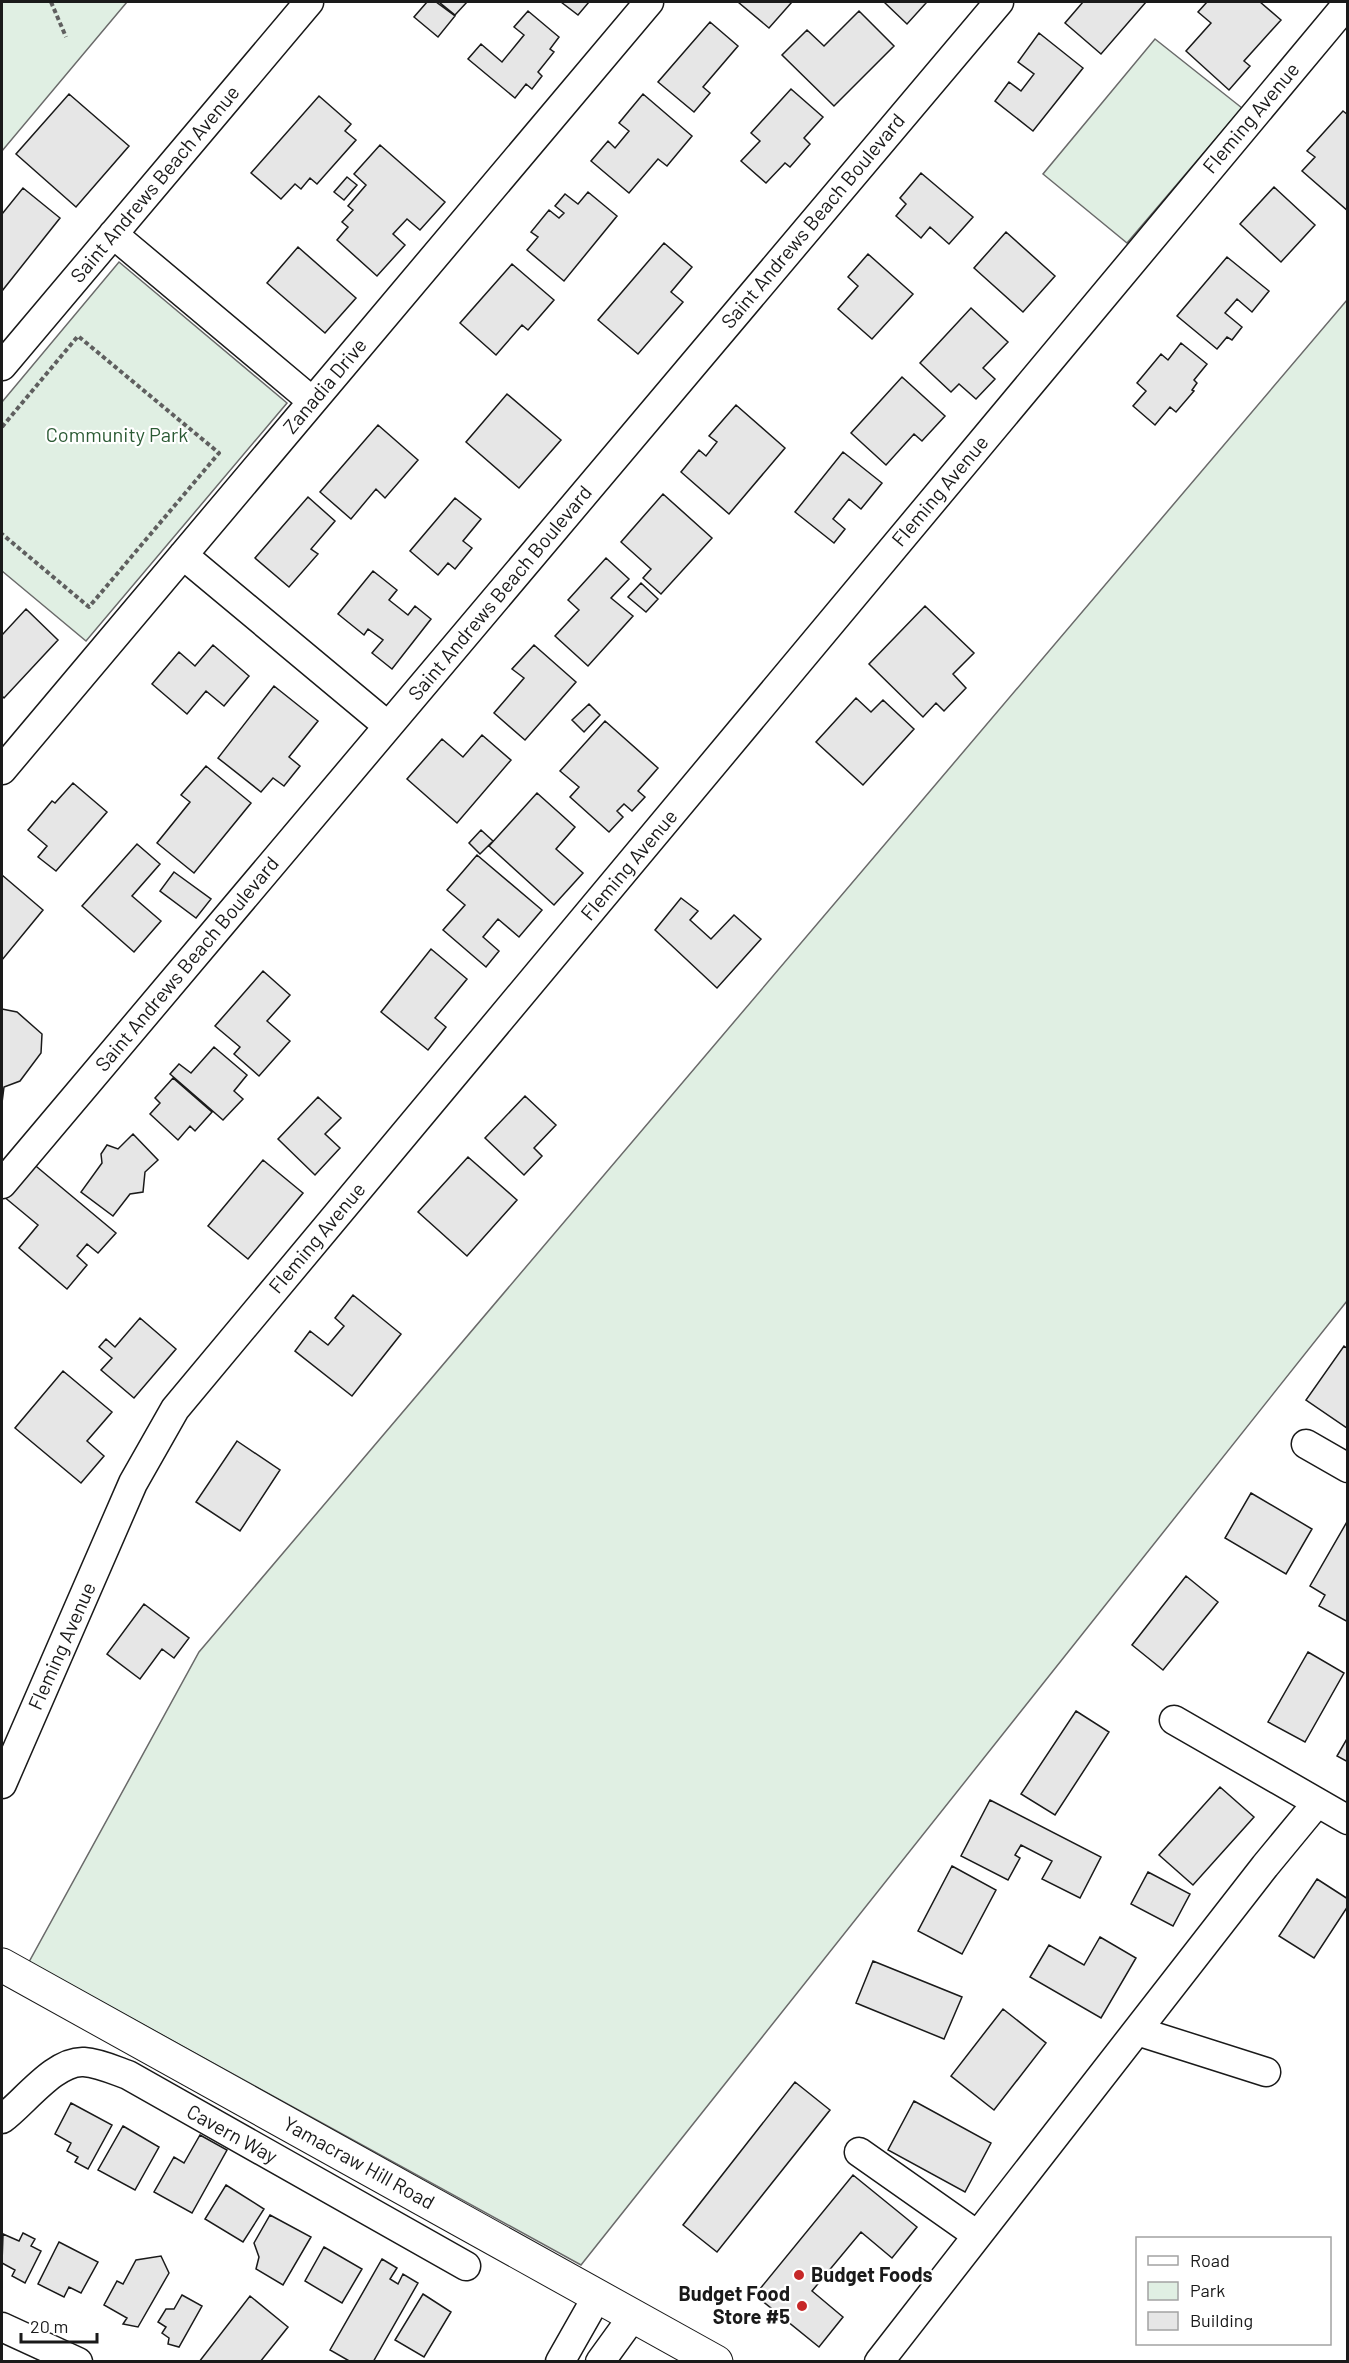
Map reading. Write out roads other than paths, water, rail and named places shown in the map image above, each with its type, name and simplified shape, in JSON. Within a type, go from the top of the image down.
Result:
[{"type":"main road","name":"Yamacraw Hill Road","points":[[4,1973],[716,2361]]},
{"type":"street","name":"Saint Andrews Beach Avenue","points":[[2,366],[309,2]]},
{"type":"street","name":"Zanadia Drive","points":[[2,770],[649,2]]},
{"type":"street","name":"Saint Andrews Beach Boulevard","points":[[2,1184],[999,2]]},
{"type":"street","name":"Fleming Avenue","points":[[2,1784],[133,1484],[175,1409],[1347,3]]},
{"type":"street","points":[[113,234],[312,401]]},
{"type":"street","points":[[183,555],[388,726]]},
{"type":"street","points":[[1306,1444],[1347,1468]]},
{"type":"street","points":[[1174,1720],[1347,1820]]},
{"type":"street","points":[[879,2361],[1317,1803]]},
{"type":"street","points":[[1137,2031],[1266,2072]]},
{"type":"street","name":"Cavern Way","points":[[2,2119],[49,2077],[69,2064],[82,2062],[96,2064],[128,2075],[466,2266]]},
{"type":"street","points":[[859,2152],[977,2235]]},
{"type":"street","points":[[560,2361],[598,2295]]},
{"type":"street","points":[[600,2361],[634,2315]]},
{"type":"street","points":[[2,2327],[78,2361]]},
{"type":"place","name":"Budget Foods","points":[[799,2275]]},
{"type":"place","name":"Budget Food Store #5","points":[[802,2306]]},
{"type":"park label","name":"Community Park","points":[[117,435]]}]
